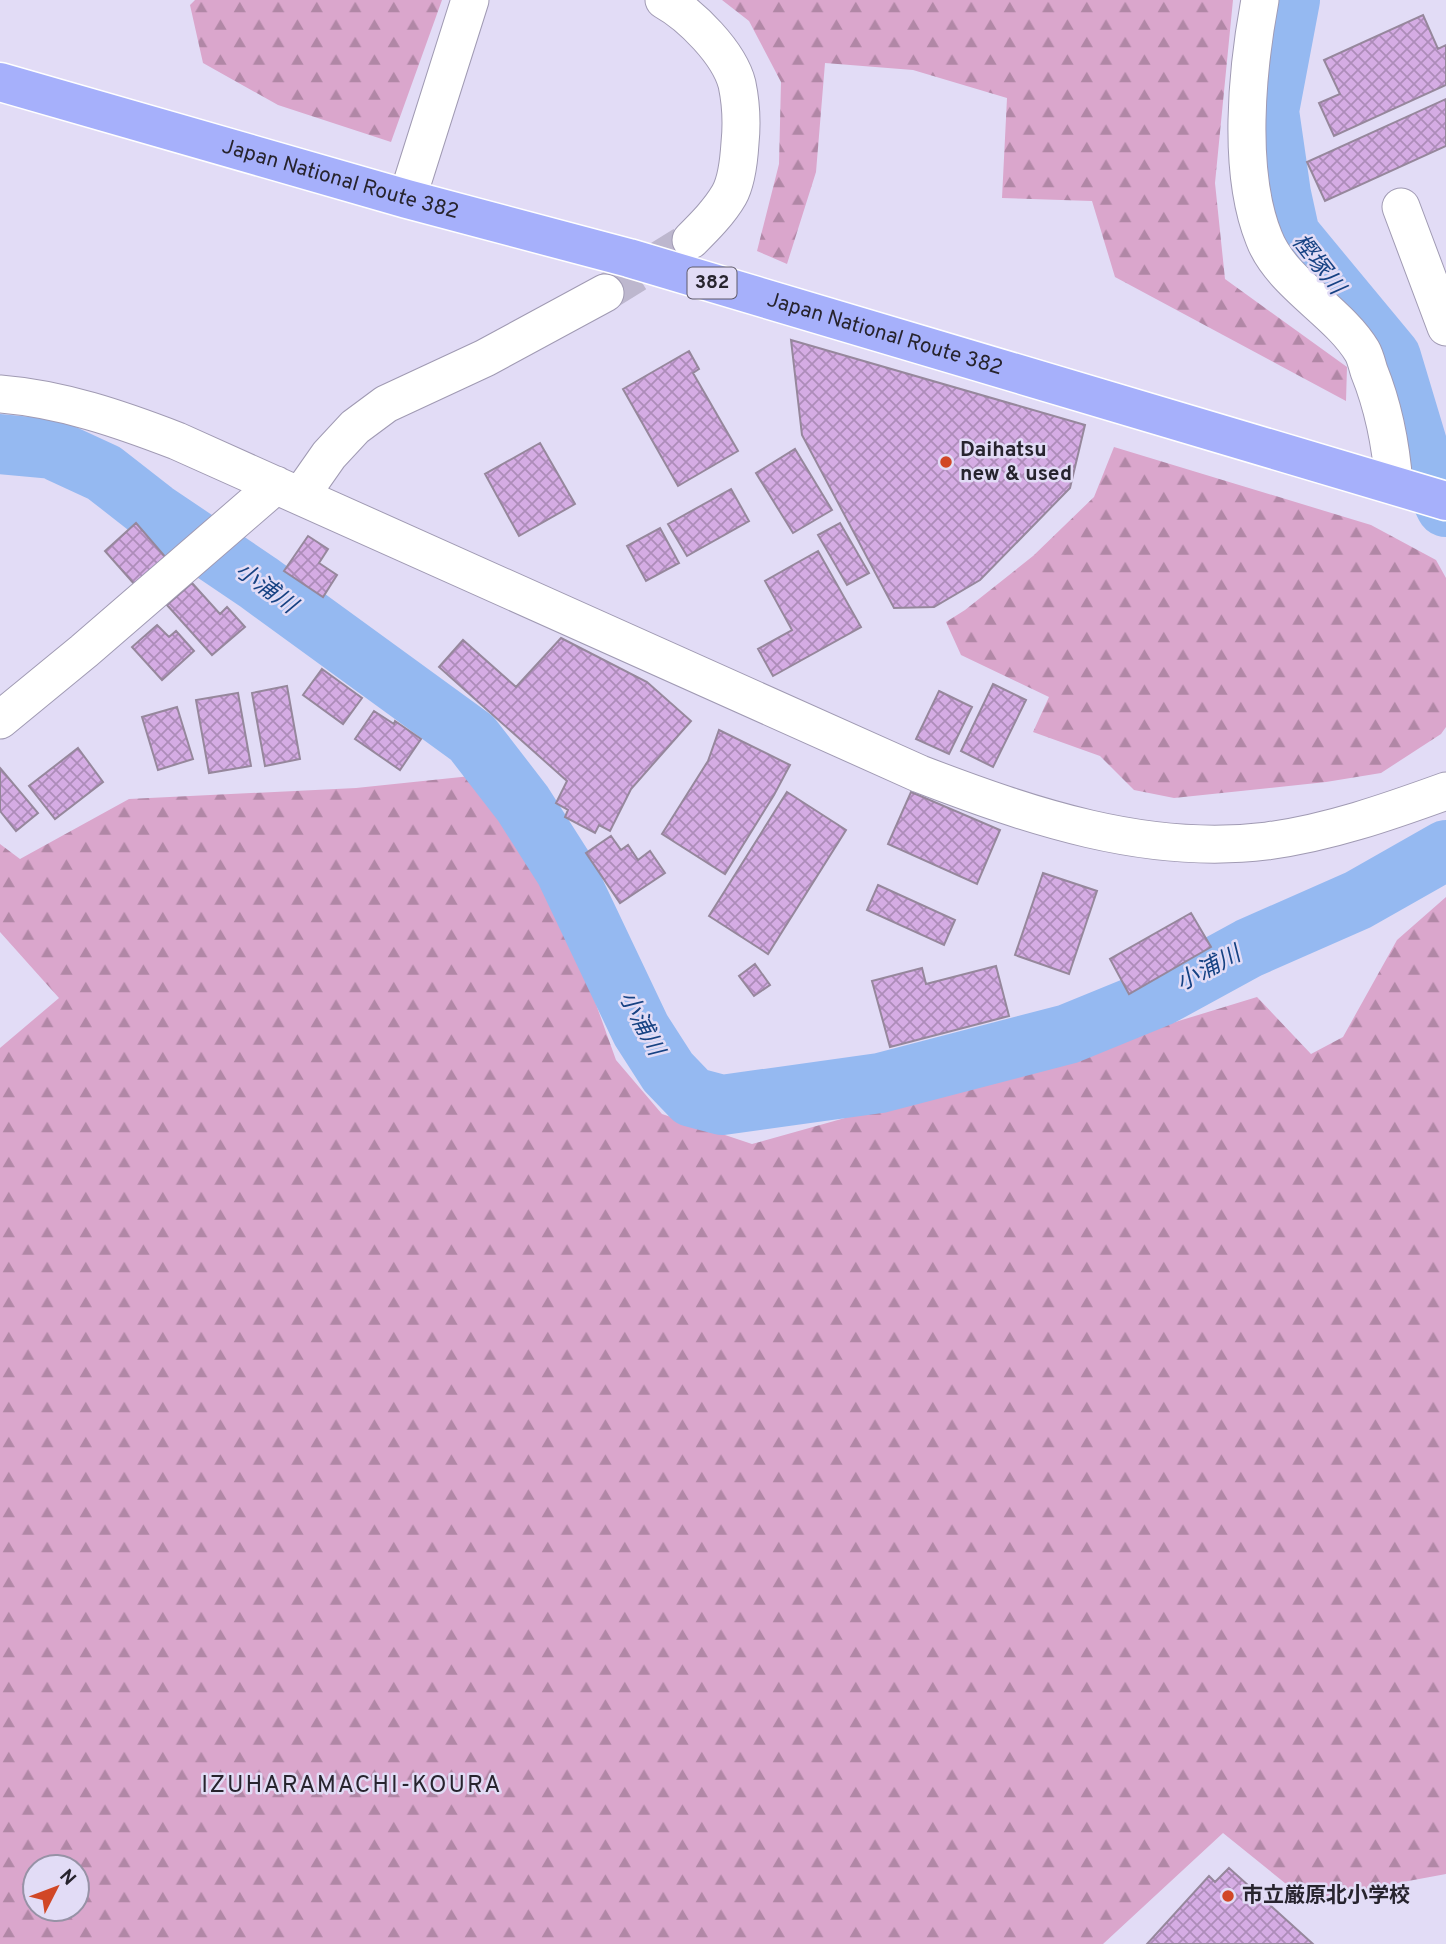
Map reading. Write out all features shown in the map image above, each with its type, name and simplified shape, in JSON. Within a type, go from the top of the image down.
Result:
[{"type":"highway","name":"Japan National Route 382","points":[[0,82],[407,199],[629,258],[1421,494]]},
{"type":"street","points":[[407,199],[470,0]]},
{"type":"street","points":[[664,0],[678,8],[720,52],[736,81],[742,120],[739,157],[730,193],[710,222],[691,240]]},
{"type":"street","points":[[1260,0],[1255,26],[1247,122],[1250,189],[1264,240],[1288,275],[1362,351],[1379,394],[1391,448],[1421,494]]},
{"type":"street","points":[[1401,207],[1446,327]]},
{"type":"street","points":[[0,720],[225,530],[288,490],[329,455],[355,426],[386,404],[485,358],[605,293]]},
{"type":"street","points":[[0,394],[59,403],[116,418],[177,441],[920,774],[996,803],[1064,823],[1130,839],[1203,843],[1265,841],[1320,831],[1401,807],[1446,790]]},
{"type":"green space","points":[[195,0],[442,0],[391,142],[278,105],[203,63],[190,5]]},
{"type":"green space","points":[[722,0],[1233,0],[1215,183],[1225,279],[1347,367],[1346,401],[1115,277],[1092,201],[1002,198],[1007,98],[913,70],[825,63],[816,172],[787,264],[757,251],[779,164],[781,82],[749,21]]},
{"type":"green space","points":[[1114,447],[1371,525],[1436,560],[1446,578],[1446,727],[1441,734],[1381,773],[1326,782],[1174,798],[1134,790],[1100,756],[1033,732],[1049,697],[961,655],[946,622],[1033,556],[1094,497]]},
{"type":"green space","points":[[471,776],[502,811],[563,912],[616,1060],[662,1114],[752,1144],[1038,1064],[1257,997],[1311,1054],[1343,1037],[1397,940],[1446,897],[1446,1874],[1306,1900],[1223,1833],[1103,1944],[0,1944],[0,1048],[59,998],[0,932],[0,844],[20,859],[129,799],[356,788]]},
{"type":"building","points":[[1423,15],[1438,49],[1446,45],[1446,85],[1334,136],[1319,103],[1340,94],[1324,60]]},
{"type":"building","points":[[1446,99],[1446,146],[1325,201],[1307,162]]},
{"type":"building","name":"Daihatsu new & used","points":[[791,340],[1085,425],[1070,488],[980,580],[934,607],[894,608],[802,435]]},
{"type":"building","points":[[689,351],[699,369],[693,373],[738,451],[678,486],[623,389]]},
{"type":"building","points":[[540,443],[575,504],[519,536],[485,474]]},
{"type":"building","points":[[795,449],[832,510],[793,533],[756,473]]},
{"type":"building","points":[[731,489],[749,521],[687,556],[668,524]]},
{"type":"building","points":[[136,523],[167,559],[136,586],[105,551]]},
{"type":"building","points":[[840,523],[869,573],[847,585],[818,535]]},
{"type":"building","points":[[660,528],[679,563],[646,581],[627,546]]},
{"type":"building","points":[[308,536],[328,549],[319,563],[337,575],[323,597],[284,571]]},
{"type":"building","points":[[818,551],[861,627],[773,676],[758,649],[792,630],[765,581]]},
{"type":"building","points":[[192,583],[220,614],[227,607],[245,627],[212,655],[167,605]]},
{"type":"building","points":[[157,625],[169,637],[176,631],[194,651],[162,680],[132,647]]},
{"type":"building","points":[[561,638],[647,682],[691,721],[631,789],[610,831],[599,825],[595,833],[565,817],[568,810],[556,803],[567,781],[439,667],[463,640],[516,687]]},
{"type":"building","points":[[322,669],[362,698],[343,724],[303,695]]},
{"type":"building","points":[[993,684],[1026,700],[993,767],[961,751]]},
{"type":"building","points":[[287,686],[300,759],[265,766],[252,693]]},
{"type":"building","points":[[939,691],[972,707],[949,754],[916,739]]},
{"type":"building","points":[[238,693],[251,766],[209,773],[196,700]]},
{"type":"building","points":[[177,707],[193,759],[158,770],[142,717]]},
{"type":"building","points":[[374,711],[394,724],[395,721],[421,739],[400,770],[355,739]]},
{"type":"building","points":[[719,730],[790,765],[725,874],[662,834],[708,761]]},
{"type":"building","points":[[78,748],[103,782],[55,819],[29,786]]},
{"type":"building","points":[[0,768],[38,813],[16,831],[0,811]]},
{"type":"building","points":[[787,792],[846,830],[768,954],[709,916]]},
{"type":"building","points":[[911,792],[1000,830],[977,884],[888,844]]},
{"type":"building","points":[[611,836],[621,850],[628,845],[638,860],[650,851],[665,873],[620,903],[586,853]]},
{"type":"building","points":[[1043,873],[1097,891],[1069,974],[1015,955]]},
{"type":"building","points":[[878,885],[955,920],[944,945],[867,910]]},
{"type":"building","points":[[1191,913],[1211,947],[1129,994],[1110,959]]},
{"type":"building","points":[[755,964],[770,985],[754,996],[739,976]]},
{"type":"building","points":[[996,966],[1009,1016],[890,1047],[872,981],[922,968],[926,984]]},
{"type":"building","name":"市立厳原北小学校","points":[[1229,1868],[1313,1944],[1147,1944],[1209,1876],[1215,1882]]},
{"type":"waterway","name":"樫塚川","points":[[1290,0],[1269,111],[1290,235],[1391,357],[1421,457],[1446,507]]},
{"type":"waterway","name":"小浦川","points":[[0,444],[52,449],[104,473],[154,512],[259,583],[472,738],[523,804],[565,870],[641,1030],[668,1072],[692,1097],[722,1105],[880,1083],[1068,1034],[1161,996],[1249,948],[1358,900],[1446,850]]},
{"type":"tunnel","points":[[605,293],[691,240]]},
{"type":"place","name":"Daihatsu new & used","points":[[946,462]]},
{"type":"place","name":"市立厳原北小学校","points":[[1228,1896]]},
{"type":"district","name":"IZUHARAMACHI-KOURA","points":[[352,1786]]}]
